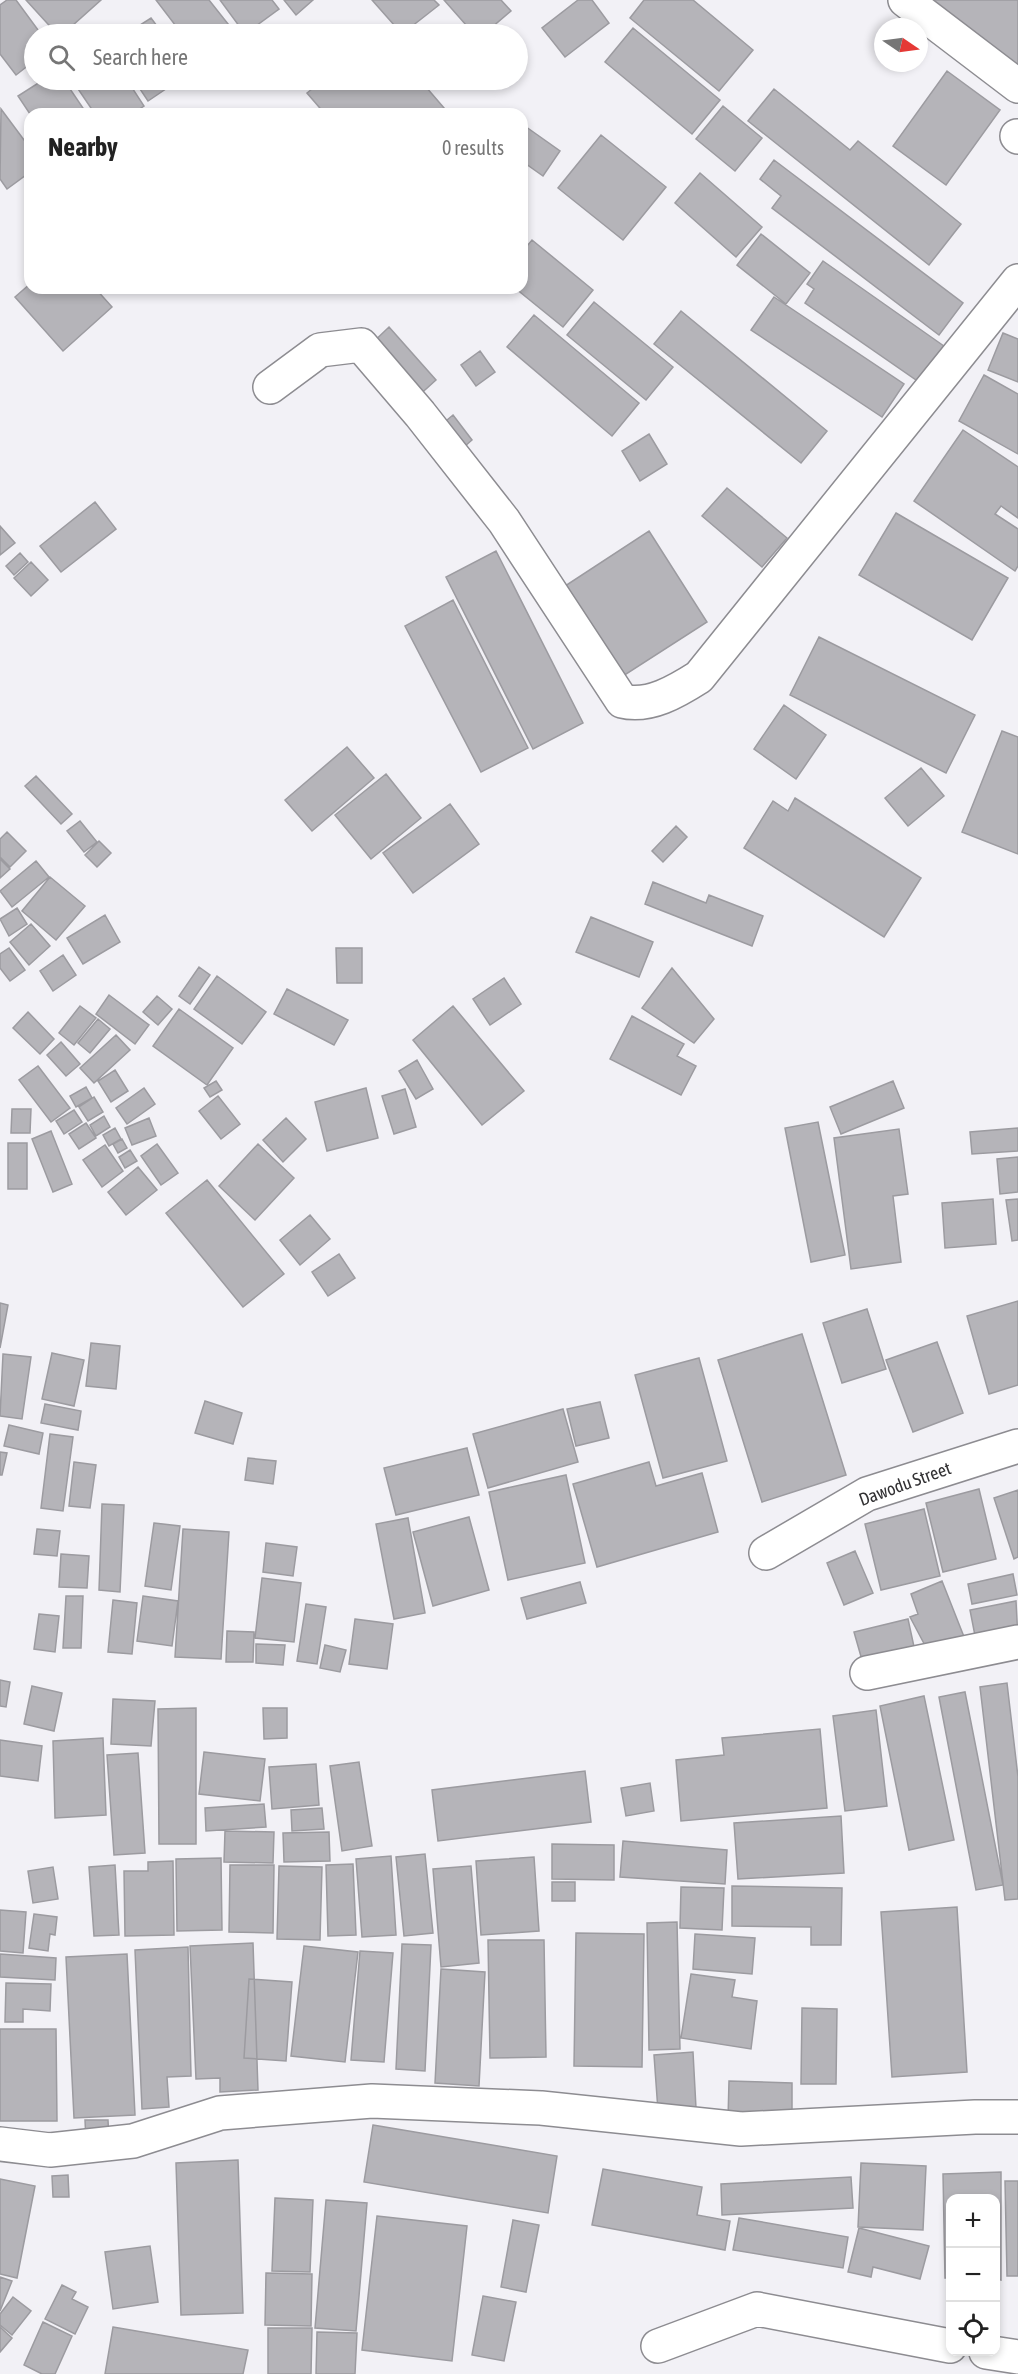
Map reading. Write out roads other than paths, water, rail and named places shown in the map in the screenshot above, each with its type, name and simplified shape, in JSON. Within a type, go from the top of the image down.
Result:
[{"type":"street","points":[[905,0],[1018,86]]},
{"type":"street","points":[[270,387],[320,350],[362,345],[420,414],[504,521],[622,701],[634,704],[669,695],[699,677],[1018,281]]},
{"type":"street","name":"Dawodu Street","points":[[766,1552],[867,1494],[1018,1446]]},
{"type":"street","points":[[867,1673],[1018,1642]]},
{"type":"street","points":[[0,2144],[50,2150],[123,2142],[220,2113],[372,2101],[541,2108],[741,2129],[975,2117],[1018,2117]]},
{"type":"street","points":[[658,2346],[757,2309],[946,2345]]},
{"type":"street","points":[[1000,2354],[1018,2356]]}]
